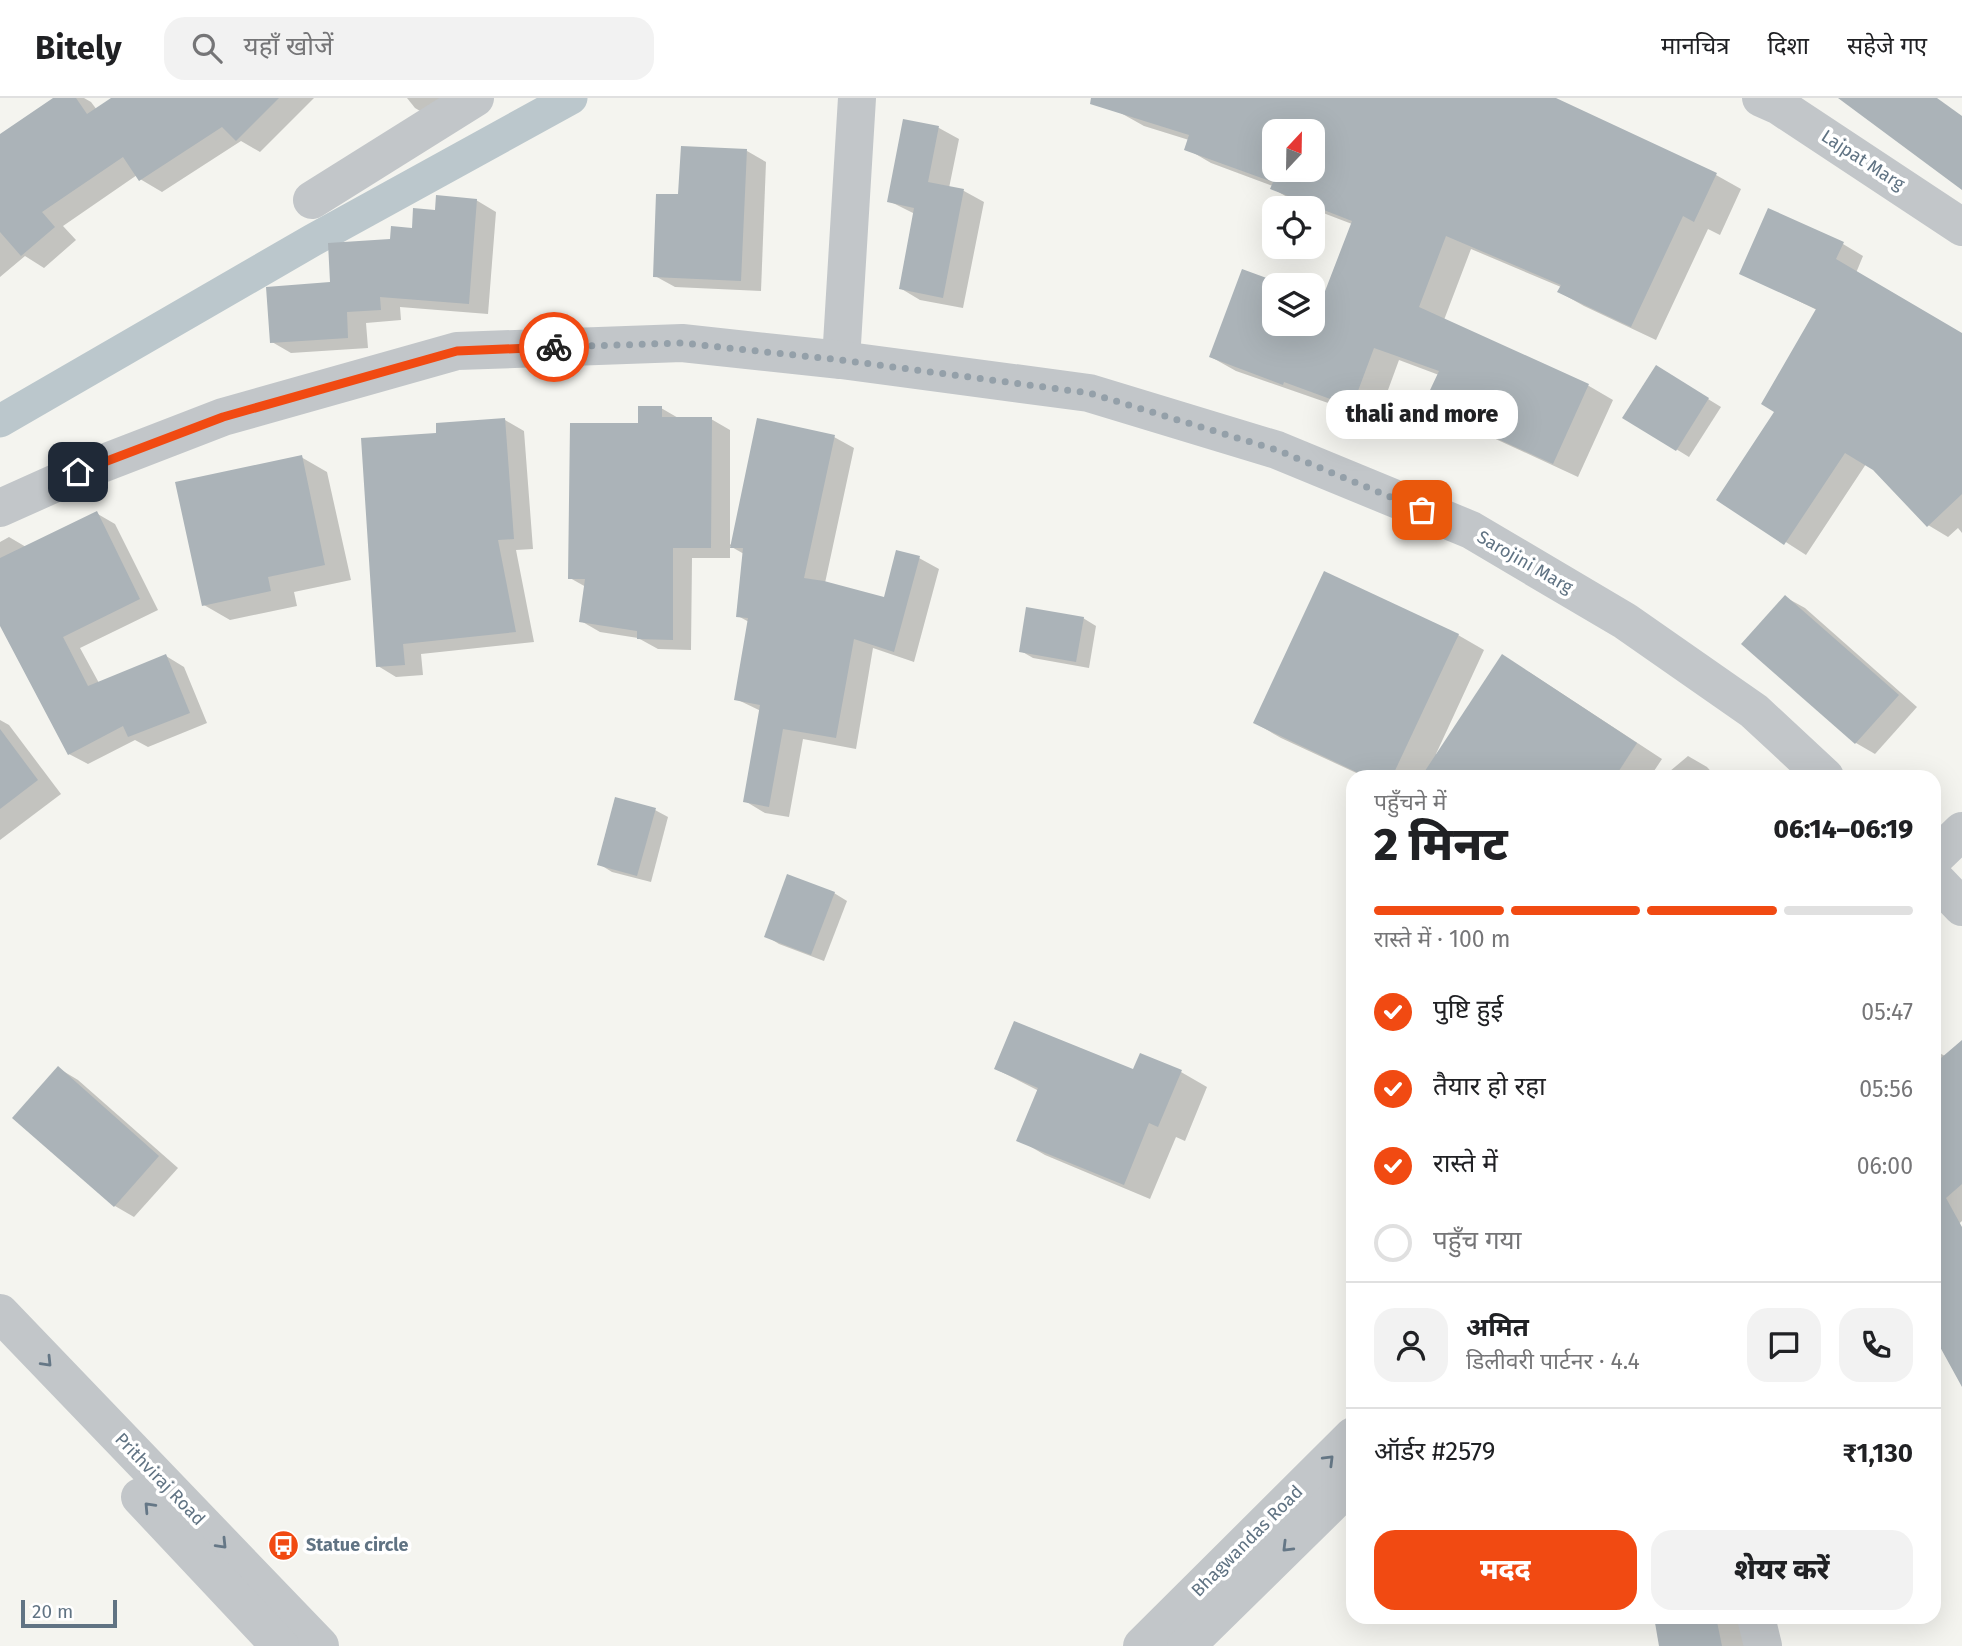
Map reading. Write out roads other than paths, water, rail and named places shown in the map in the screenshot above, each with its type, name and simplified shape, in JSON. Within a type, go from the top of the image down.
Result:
[{"type":"street","points":[[312,200],[475,98]]},
{"type":"street","points":[[841,360],[857,98]]},
{"type":"street","name":"Lajpat Marg","points":[[1776,101],[1962,227]]},
{"type":"street","name":"Sarojini Marg","points":[[0,508],[78,472],[223,417],[457,351],[682,343],[841,360],[1089,393],[1277,450],[1471,530],[1635,628],[1754,711],[1817,770]]},
{"type":"street","points":[[1941,851],[1962,831]]},
{"type":"street","name":"Prithviraj Road","points":[[0,1313],[320,1646]]},
{"type":"street","name":"Prithviraj Road","points":[[0,1349],[280,1646]]},
{"type":"street","name":"Bhagwandas Road","points":[[1142,1646],[1346,1443]]},
{"type":"street","name":"Bhagwandas Road","points":[[1186,1646],[1346,1489]]},
{"type":"street","points":[[1757,1624],[1762,1646]]},
{"type":"waterway","points":[[0,421],[313,240],[571,98]]},
{"type":"place","name":"thali and more","points":[[1422,510]]},
{"type":"place","name":"Statue circle","points":[[283,1545]]}]
